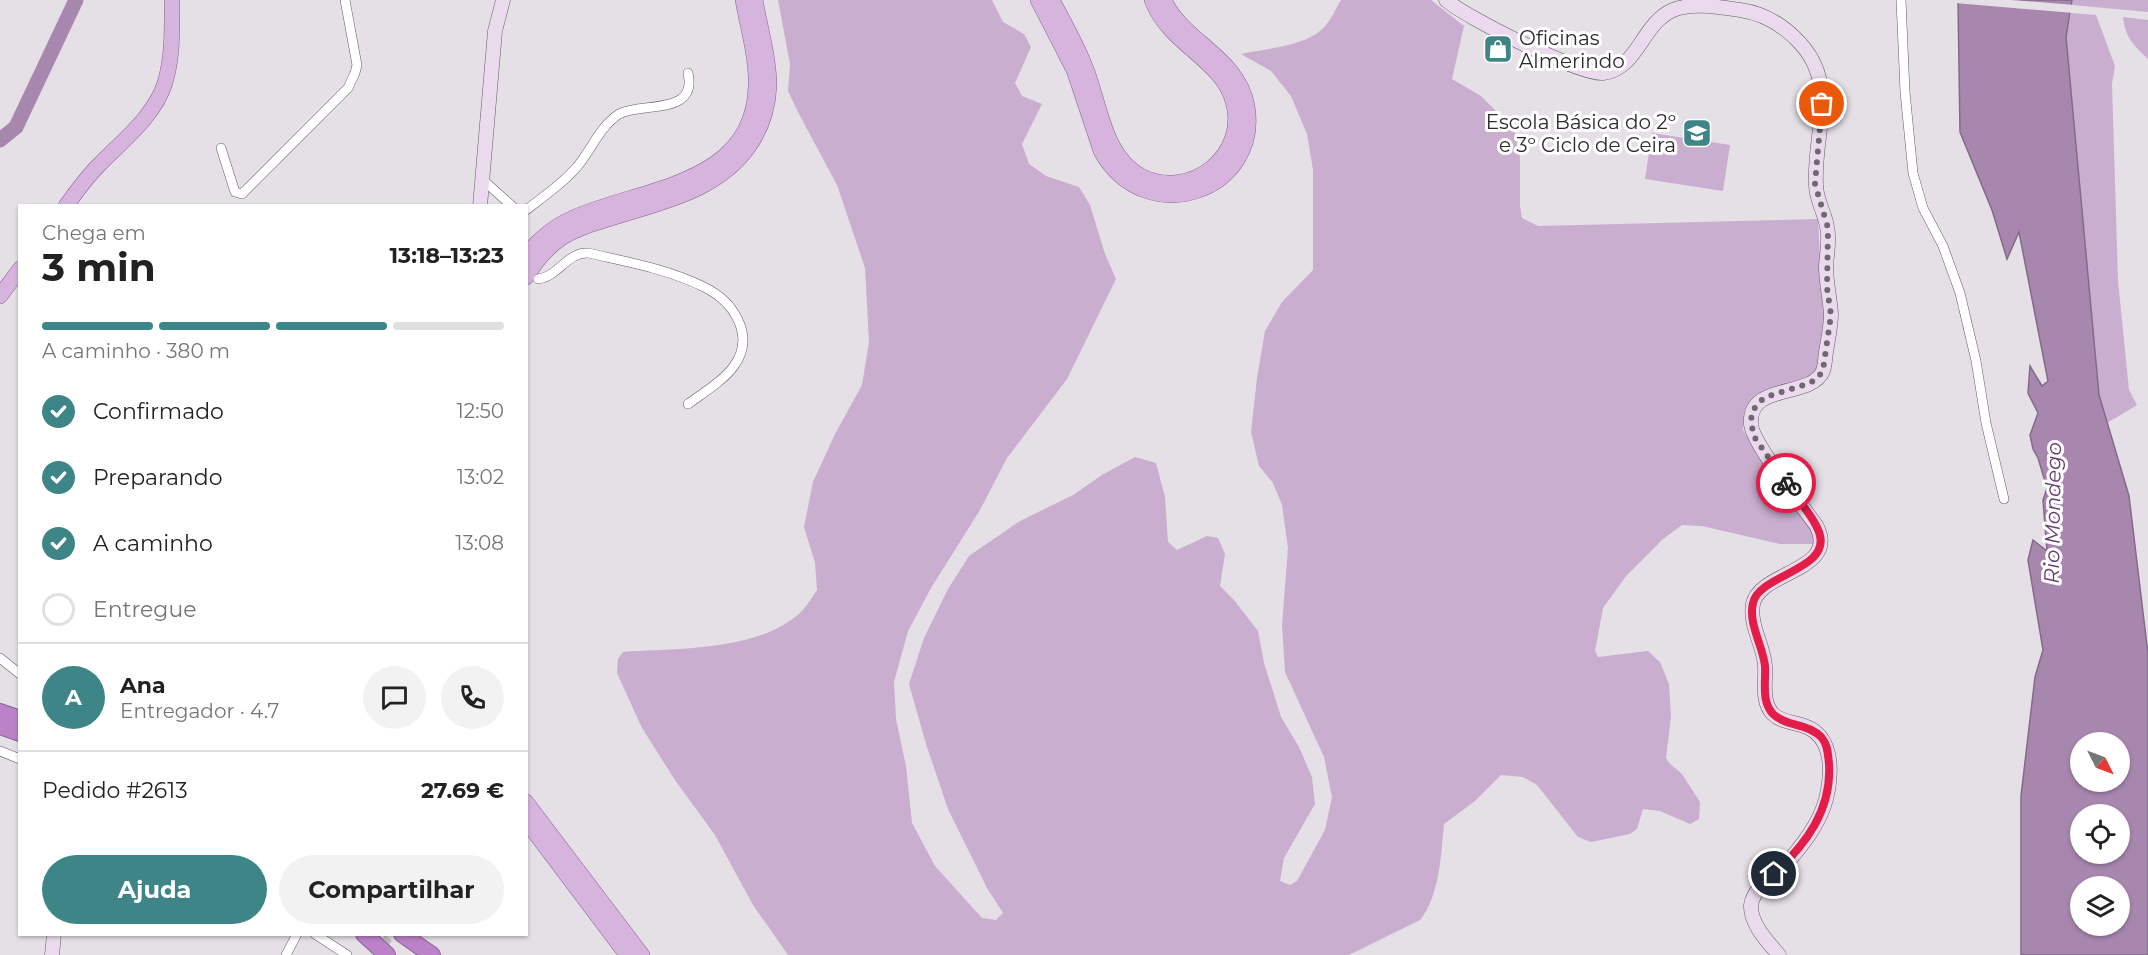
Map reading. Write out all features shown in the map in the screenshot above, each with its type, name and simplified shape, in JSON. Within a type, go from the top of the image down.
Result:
[{"type":"highway","points":[[0,712],[18,717]]},
{"type":"highway","points":[[0,726],[18,732]]},
{"type":"highway","points":[[366,936],[387,955]]},
{"type":"highway","points":[[405,936],[432,955]]},
{"type":"main road","points":[[67,204],[81,184],[134,130],[157,101],[165,84],[172,49],[172,0]]},
{"type":"main road","points":[[528,252],[549,232],[571,218],[692,178],[715,165],[732,148],[750,118],[756,96],[755,65],[743,0]]},
{"type":"main road","points":[[532,278],[541,255],[563,237],[591,224],[697,189],[728,171],[744,153],[761,124],[769,88],[768,67],[755,0]]},
{"type":"main road","points":[[1038,0],[1074,70],[1106,160],[1119,175],[1134,186],[1152,193],[1171,195],[1203,189],[1223,176],[1243,147],[1248,116],[1245,95],[1235,75],[1221,59],[1182,26],[1164,0]]},
{"type":"main road","points":[[1052,0],[1082,58],[1108,134],[1119,156],[1132,170],[1150,180],[1172,184],[1204,175],[1226,152],[1234,132],[1235,106],[1222,79],[1165,25],[1152,0]]},
{"type":"main road","points":[[0,295],[18,272]]},
{"type":"main road","points":[[528,805],[642,955]]},
{"type":"main road","points":[[528,824],[627,955]]},
{"type":"street","points":[[221,148],[235,192],[242,194],[348,87],[357,65],[345,0]]},
{"type":"street","points":[[480,204],[495,31],[502,0]]},
{"type":"street","points":[[1446,0],[1458,11],[1528,46],[1580,68],[1599,73],[1617,69],[1625,63],[1662,16],[1673,10],[1698,6],[1750,11],[1772,20],[1789,31],[1801,43],[1818,72],[1822,98],[1815,184],[1828,228],[1827,278],[1831,315],[1823,370],[1818,378],[1810,383],[1766,397],[1758,403],[1751,414],[1753,435],[1816,525],[1821,543],[1810,561],[1766,586],[1758,593],[1753,603],[1753,617],[1765,664],[1765,694],[1768,707],[1779,719],[1807,727],[1820,735],[1825,741],[1828,753],[1828,790],[1818,822],[1791,859],[1758,890],[1751,904],[1754,922],[1779,955]]},
{"type":"street","points":[[1901,0],[1905,92],[1913,173],[1923,208],[1943,246],[1960,293],[2004,499]]},
{"type":"street","points":[[528,208],[574,171],[602,130],[618,115],[635,109],[666,106],[682,97],[690,85],[688,73]]},
{"type":"street","points":[[482,179],[510,204]]},
{"type":"street","points":[[532,278],[549,276],[576,255],[588,253],[670,274],[703,287],[721,298],[734,313],[741,326],[743,335],[740,355],[728,372],[688,404]]},
{"type":"street","points":[[0,658],[18,672]]},
{"type":"street","points":[[0,751],[18,758]]},
{"type":"street","points":[[52,955],[54,936]]},
{"type":"street","points":[[286,955],[296,936]]},
{"type":"street","points":[[318,936],[347,955]]},
{"type":"shaded area","points":[[778,0],[992,0],[1003,22],[1024,34],[1031,47],[1015,83],[1022,96],[1042,104],[1022,144],[1029,164],[1046,176],[1079,187],[1090,205],[1105,254],[1116,279],[1067,379],[1007,458],[980,510],[931,588],[908,631],[894,682],[896,719],[906,766],[912,823],[935,866],[982,918],[996,920],[1003,913],[987,888],[948,809],[909,684],[924,638],[948,589],[969,556],[1020,521],[1073,495],[1102,475],[1135,457],[1156,463],[1165,497],[1168,542],[1177,550],[1207,536],[1218,538],[1225,554],[1220,586],[1258,631],[1264,663],[1281,717],[1299,747],[1312,777],[1315,804],[1284,858],[1280,881],[1290,885],[1297,881],[1325,830],[1332,797],[1324,757],[1285,672],[1282,625],[1288,548],[1282,505],[1273,483],[1259,466],[1251,432],[1265,331],[1282,302],[1313,270],[1313,170],[1307,134],[1291,96],[1271,71],[1241,54],[1286,46],[1309,38],[1326,25],[1341,0],[1431,0],[1464,26],[1452,79],[1481,96],[1514,129],[1520,157],[1522,218],[1538,226],[1818,219],[1821,276],[1827,314],[1817,372],[1801,380],[1759,393],[1745,409],[1743,430],[1755,450],[1812,526],[1817,544],[1780,544],[1702,526],[1682,525],[1663,539],[1626,576],[1603,608],[1595,651],[1598,657],[1648,651],[1660,662],[1669,684],[1671,717],[1666,758],[1682,774],[1700,802],[1699,819],[1690,824],[1660,811],[1643,809],[1637,829],[1630,834],[1591,842],[1578,837],[1537,785],[1523,777],[1501,775],[1475,801],[1444,824],[1436,887],[1427,910],[1420,920],[1349,955],[788,955],[753,905],[715,835],[675,780],[642,728],[617,673],[618,659],[623,652],[716,646],[763,635],[783,625],[801,612],[817,590],[815,563],[804,527],[813,482],[835,434],[862,385],[869,342],[865,268],[837,185],[788,91],[790,64]]},
{"type":"shaded area","points":[[2072,0],[2148,0],[2148,12],[2072,5]]},
{"type":"shaded area","points":[[2071,13],[2096,15],[2115,66],[2112,84],[2118,281],[2129,390],[2137,405],[2107,423],[2099,395],[2066,37]]},
{"type":"shaded area","points":[[2123,17],[2148,20],[2148,59],[2131,41]]},
{"type":"shaded area","points":[[1652,133],[1730,145],[1723,191],[1645,179]]},
{"type":"water","name":"Rio Mondego","points":[[1958,0],[2072,0],[2066,37],[2099,395],[2129,496],[2148,654],[2148,955],[2021,955],[2021,796],[2035,677],[2043,650],[2028,560],[2033,540],[2047,551],[2043,500],[2047,488],[2030,435],[2038,413],[2028,393],[2030,366],[2042,386],[2048,381],[2019,232],[2007,259],[1992,210],[1960,132]]},
{"type":"pier","points":[[1955,0],[2012,0],[2075,5],[2074,13],[1955,3]]},
{"type":"waterway","points":[[0,140],[16,127],[76,0]]},
{"type":"tunnel","points":[[374,955],[390,936]]},
{"type":"way so far","points":[[1786,483],[1753,435],[1750,424],[1751,414],[1758,403],[1766,397],[1810,383],[1818,378],[1823,370],[1831,315],[1826,268],[1828,228],[1815,184],[1822,104]]},
{"type":"place","name":"Oficinas Almerindo","points":[[1498,49]]},
{"type":"place","name":"Escola Básica do 2º e 3º Ciclo de Ceira","points":[[1697,133]]},
{"type":"route","points":[[1774,874],[1791,859],[1818,822],[1828,790],[1829,769],[1825,741],[1820,735],[1807,727],[1779,719],[1768,707],[1765,694],[1765,664],[1753,617],[1753,603],[1758,593],[1810,561],[1821,543],[1816,525],[1786,483]]}]
